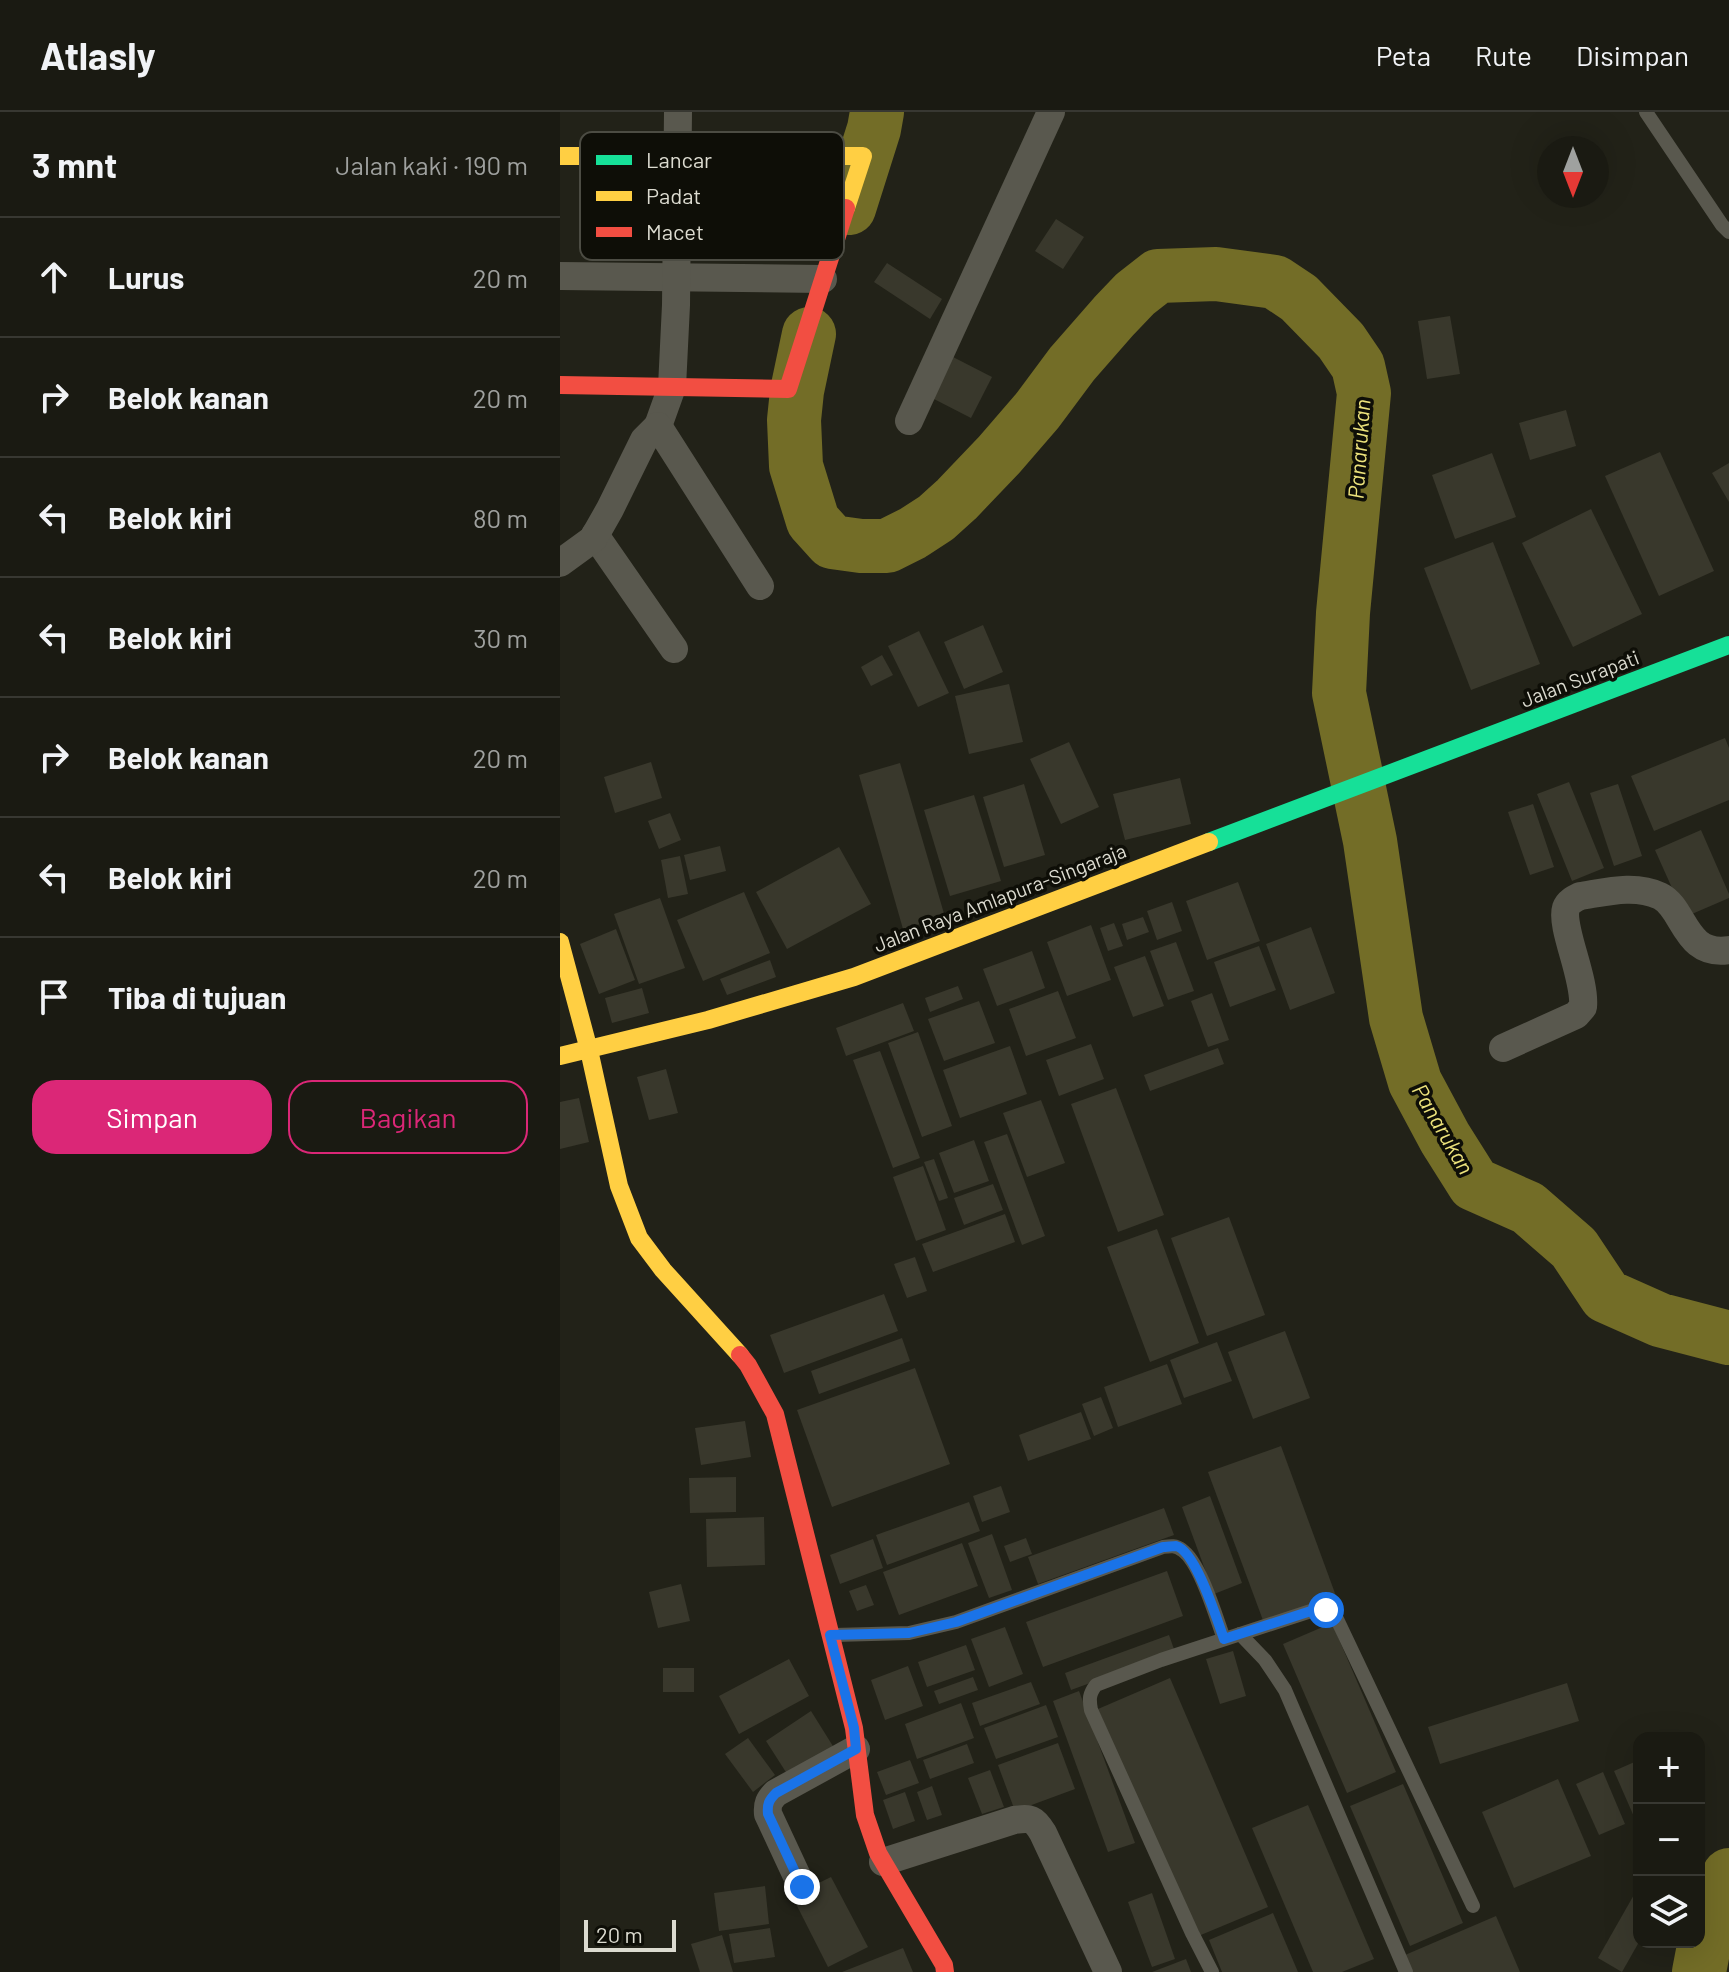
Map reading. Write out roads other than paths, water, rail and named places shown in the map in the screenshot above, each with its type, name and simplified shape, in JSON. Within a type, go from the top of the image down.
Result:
[{"type":"main road","points":[[844,156],[863,156],[844,214]]},
{"type":"main road","points":[[560,385],[788,389],[829,260]]},
{"type":"main road","name":"Jalan Surapati","points":[[1447,754],[1729,645]]},
{"type":"main road","name":"Jalan Raya Amlapura-Singaraja","points":[[560,1056],[666,1033],[854,977],[1447,754]]},
{"type":"main road","points":[[560,942],[589,1050],[619,1186],[639,1238],[663,1270],[748,1365],[775,1414],[854,1728],[865,1815],[878,1853],[944,1965],[945,1972]]},
{"type":"street","points":[[678,112],[678,132]]},
{"type":"street","points":[[909,421],[1051,112]]},
{"type":"street","points":[[560,563],[593,539],[644,440],[658,426],[672,387],[676,260]]},
{"type":"street","points":[[560,276],[823,279]]},
{"type":"street","points":[[658,426],[760,586]]},
{"type":"street","points":[[595,535],[674,649]]},
{"type":"street","points":[[1503,1048],[1576,1015],[1583,1007],[1583,986],[1565,920],[1566,908],[1580,896],[1633,889],[1649,892],[1669,902],[1686,930],[1698,942],[1708,948],[1729,950]]},
{"type":"street","points":[[802,1887],[768,1814],[767,1805],[776,1793],[856,1749]]},
{"type":"street","points":[[883,1862],[1014,1820],[1027,1818],[1036,1821],[1108,1972]]},
{"type":"lane","points":[[1646,112],[1729,232]]},
{"type":"lane","points":[[830,1635],[909,1633],[956,1622],[1163,1547],[1175,1546],[1185,1551],[1196,1567],[1224,1639]]},
{"type":"lane","points":[[1212,1972],[1091,1710],[1089,1698],[1096,1685],[1161,1660],[1314,1610],[1326,1610],[1335,1615],[1473,1906]]},
{"type":"lane","points":[[1240,1634],[1265,1660],[1285,1690],[1406,1972]]},
{"type":"waterway","name":"Panarukan","points":[[849,208],[877,112]]},
{"type":"waterway","name":"Panarukan","points":[[809,334],[794,420],[796,466],[813,521],[832,542],[861,546],[887,546],[936,518],[957,499],[1037,411],[1072,364],[1114,316],[1158,276],[1216,274],[1275,282],[1299,298],[1341,341],[1358,366],[1364,393],[1343,613],[1339,693],[1370,841],[1396,1018],[1415,1082],[1474,1184],[1528,1208],[1574,1248],[1606,1296],[1660,1320],[1729,1338]]},
{"type":"waterway","name":"Panarukan","points":[[1699,1972],[1708,1925],[1729,1875]]}]
